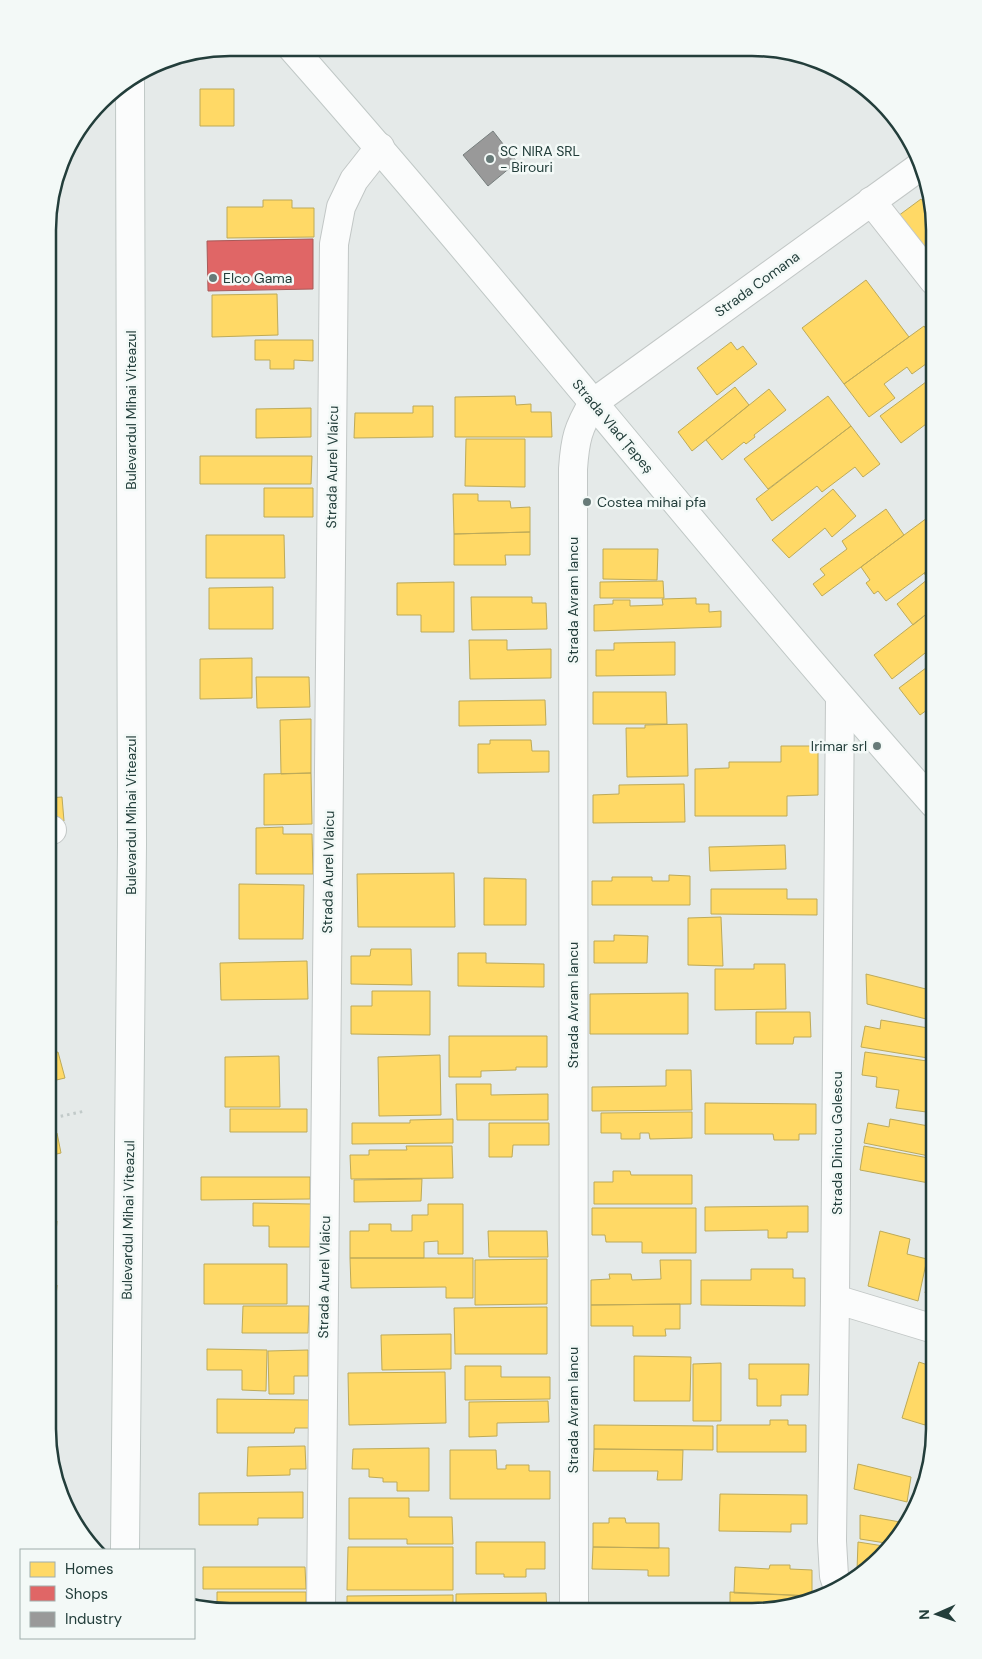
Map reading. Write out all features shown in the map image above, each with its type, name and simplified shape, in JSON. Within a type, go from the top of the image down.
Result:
[{"type":"street","name":"Strada Vlad Țepeș","points":[[300,57],[380,147],[840,698],[926,794]]},
{"type":"street","name":"Bulevardul Mihai Viteazul","points":[[124,1549],[132,854],[130,88]]},
{"type":"street","name":"Strada Aurel Vlaicu","points":[[321,1603],[334,244],[342,207],[354,180],[380,147]]},
{"type":"street","name":"Strada Comana","points":[[593,403],[915,170]]},
{"type":"street","points":[[871,201],[926,271]]},
{"type":"street","name":"Strada Avram Iancu","points":[[574,1603],[573,468],[574,445],[580,426],[593,403]]},
{"type":"street","name":"Strada Dinicu Golescu","points":[[836,1581],[832,1541],[836,1298],[840,698]]},
{"type":"street","points":[[836,1298],[925,1326]]},
{"type":"path","points":[[56,1117],[85,1112]]},
{"type":"building: Homes","points":[[200,89],[234,89],[234,126],[200,126]]},
{"type":"building: Homes","points":[[921,199],[923,201],[926,250],[898,216]]},
{"type":"building: Homes","points":[[263,200],[292,200],[292,208],[314,208],[314,237],[227,238],[227,207],[263,207]]},
{"type":"building: Homes","points":[[866,280],[909,337],[844,384],[802,328]]},
{"type":"building: Homes","points":[[277,294],[278,335],[212,337],[212,295]]},
{"type":"building: Homes","points":[[924,326],[926,329],[926,364],[912,374],[907,367],[884,384],[895,398],[869,417],[844,384]]},
{"type":"building: Homes","points":[[255,340],[313,340],[313,361],[294,360],[294,369],[270,369],[270,360],[255,360]]},
{"type":"building: Homes","points":[[731,342],[737,350],[743,346],[757,364],[717,395],[697,368]]},
{"type":"building: Homes","points":[[926,382],[926,424],[901,443],[880,416]]},
{"type":"building: Homes","points":[[735,387],[749,405],[692,451],[678,432]]},
{"type":"building: Homes","points":[[769,389],[786,410],[754,435],[755,437],[746,444],[744,442],[722,460],[706,440]]},
{"type":"building: Homes","points":[[515,396],[516,405],[531,404],[531,412],[551,412],[552,437],[455,437],[455,397]]},
{"type":"building: Homes","points":[[828,396],[851,426],[768,489],[744,459]]},
{"type":"building: Homes","points":[[413,406],[433,406],[433,437],[354,438],[355,413],[413,413]]},
{"type":"building: Homes","points":[[311,408],[311,437],[256,438],[256,409]]},
{"type":"building: Homes","points":[[851,426],[880,464],[863,477],[855,467],[822,492],[817,486],[772,521],[756,499]]},
{"type":"building: Homes","points":[[466,439],[525,439],[525,487],[465,486]]},
{"type":"building: Homes","points":[[200,456],[312,456],[311,484],[200,484]]},
{"type":"building: Homes","points":[[264,488],[313,488],[313,517],[264,517]]},
{"type":"building: Homes","points":[[833,489],[856,516],[832,537],[825,528],[789,558],[772,540]]},
{"type":"building: Homes","points":[[453,494],[478,494],[478,501],[510,501],[511,508],[530,507],[530,532],[454,534]]},
{"type":"building: Homes","points":[[886,509],[904,535],[822,596],[813,584],[825,575],[820,569],[847,549],[842,541]]},
{"type":"building: Homes","points":[[926,519],[926,572],[886,601],[878,591],[874,594],[866,583],[870,580],[861,567]]},
{"type":"building: Homes","points":[[530,532],[530,555],[505,555],[506,565],[454,565],[454,534]]},
{"type":"building: Homes","points":[[206,535],[284,535],[285,578],[206,578]]},
{"type":"building: Homes","points":[[603,549],[658,549],[657,580],[603,579]]},
{"type":"building: Homes","points":[[663,581],[664,598],[600,598],[600,582]]},
{"type":"building: Homes","points":[[926,581],[926,615],[913,625],[897,604]]},
{"type":"building: Homes","points":[[454,582],[454,632],[421,632],[421,615],[397,615],[397,583]]},
{"type":"building: Homes","points":[[273,587],[273,629],[209,629],[209,588]]},
{"type":"building: Homes","points":[[471,597],[532,597],[532,603],[546,603],[547,629],[472,630]]},
{"type":"building: Homes","points":[[696,598],[696,604],[709,604],[709,612],[721,611],[721,627],[594,631],[594,605],[613,604],[613,600],[630,600],[630,606],[663,605],[662,599]]},
{"type":"building: Homes","points":[[926,615],[926,653],[892,679],[874,655]]},
{"type":"building: Homes","points":[[469,640],[507,640],[507,650],[551,649],[551,678],[470,679]]},
{"type":"building: Homes","points":[[675,642],[675,675],[596,676],[596,650],[614,650],[614,643]]},
{"type":"building: Homes","points":[[252,658],[252,698],[200,699],[200,659]]},
{"type":"building: Homes","points":[[926,668],[926,711],[920,715],[899,688]]},
{"type":"building: Homes","points":[[256,677],[309,677],[310,707],[257,708]]},
{"type":"building: Homes","points":[[593,692],[666,692],[667,724],[593,724]]},
{"type":"building: Homes","points":[[545,700],[546,725],[459,726],[459,701]]},
{"type":"building: Homes","points":[[311,719],[311,773],[281,774],[280,720]]},
{"type":"building: Homes","points":[[687,724],[688,776],[627,777],[626,728],[645,728],[645,725]]},
{"type":"building: Homes","points":[[490,740],[531,740],[532,751],[549,751],[549,772],[478,773],[478,744],[490,744]]},
{"type":"building: Homes","points":[[781,746],[818,746],[818,795],[787,796],[787,816],[695,816],[695,769],[729,768],[729,762],[781,762]]},
{"type":"building: Homes","points":[[311,773],[312,824],[264,825],[264,774]]},
{"type":"building: Homes","points":[[684,784],[685,822],[593,823],[593,795],[619,794],[619,785]]},
{"type":"building: Homes","points":[[56,797],[62,797],[64,821],[56,822]]},
{"type":"building: Homes","points":[[283,827],[283,834],[312,834],[313,874],[256,874],[256,828]]},
{"type":"building: Homes","points":[[785,845],[786,869],[710,871],[709,847]]},
{"type":"building: Homes","points":[[454,873],[455,927],[358,927],[357,874]]},
{"type":"building: Homes","points":[[669,875],[690,876],[690,905],[592,905],[592,881],[612,881],[612,877],[652,877],[652,881],[669,881]]},
{"type":"building: Homes","points":[[484,878],[526,879],[526,925],[484,925]]},
{"type":"building: Homes","points":[[239,884],[304,885],[303,939],[239,939]]},
{"type":"building: Homes","points":[[711,889],[787,889],[787,899],[817,899],[817,915],[711,914]]},
{"type":"building: Homes","points":[[721,917],[723,966],[688,965],[688,918]]},
{"type":"building: Homes","points":[[614,935],[648,936],[647,963],[594,963],[594,941],[614,941]]},
{"type":"building: Homes","points":[[371,949],[411,949],[412,985],[351,984],[351,956],[370,956]]},
{"type":"building: Homes","points":[[458,953],[486,953],[486,963],[544,964],[544,987],[458,986]]},
{"type":"building: Homes","points":[[307,961],[308,999],[221,1000],[220,963]]},
{"type":"building: Homes","points":[[754,964],[785,964],[786,1009],[715,1010],[715,969],[754,969]]},
{"type":"building: Homes","points":[[866,974],[925,989],[925,1019],[867,1004]]},
{"type":"building: Homes","points":[[372,991],[430,991],[430,1035],[351,1034],[351,1006],[372,1006]]},
{"type":"building: Homes","points":[[688,993],[688,1034],[590,1034],[590,994]]},
{"type":"building: Homes","points":[[756,1012],[810,1012],[811,1037],[794,1037],[793,1044],[756,1044]]},
{"type":"building: Homes","points":[[881,1020],[925,1028],[925,1058],[861,1047],[865,1026],[880,1029]]},
{"type":"building: Homes","points":[[449,1036],[547,1036],[547,1067],[516,1067],[516,1070],[481,1071],[481,1077],[449,1077]]},
{"type":"building: Homes","points":[[56,1052],[58,1052],[65,1078],[56,1080]]},
{"type":"building: Homes","points":[[865,1052],[925,1061],[925,1112],[896,1108],[899,1090],[876,1087],[877,1077],[862,1075]]},
{"type":"building: Homes","points":[[440,1055],[441,1115],[379,1116],[378,1057]]},
{"type":"building: Homes","points":[[279,1056],[280,1107],[225,1107],[225,1057]]},
{"type":"building: Homes","points":[[666,1070],[691,1070],[692,1110],[592,1111],[592,1087],[666,1086]]},
{"type":"building: Homes","points":[[456,1084],[491,1084],[491,1095],[548,1094],[548,1120],[457,1120]]},
{"type":"building: Homes","points":[[705,1103],[816,1104],[816,1134],[799,1134],[799,1140],[774,1140],[773,1134],[705,1134]]},
{"type":"building: Homes","points":[[230,1109],[307,1109],[307,1132],[230,1132]]},
{"type":"building: Homes","points":[[692,1112],[692,1138],[650,1139],[649,1133],[640,1133],[640,1139],[621,1139],[621,1133],[601,1133],[601,1113]]},
{"type":"building: Homes","points":[[453,1119],[453,1143],[352,1144],[352,1123],[410,1123],[410,1120]]},
{"type":"building: Homes","points":[[890,1119],[925,1125],[925,1155],[864,1143],[868,1123],[889,1127]]},
{"type":"building: Homes","points":[[489,1123],[549,1123],[549,1145],[513,1145],[512,1157],[489,1157]]},
{"type":"building: Homes","points":[[56,1133],[61,1153],[56,1154]]},
{"type":"building: Homes","points":[[406,1146],[452,1146],[453,1178],[351,1179],[350,1155],[369,1155],[369,1150],[407,1150]]},
{"type":"building: Homes","points":[[864,1146],[925,1157],[925,1182],[860,1170]]},
{"type":"building: Homes","points":[[613,1171],[630,1171],[631,1175],[692,1175],[692,1204],[594,1204],[594,1182],[613,1182]]},
{"type":"building: Homes","points":[[201,1177],[310,1177],[310,1199],[201,1200]]},
{"type":"building: Homes","points":[[422,1179],[421,1201],[354,1202],[354,1180]]},
{"type":"building: Homes","points":[[253,1203],[311,1204],[310,1247],[269,1247],[269,1226],[253,1226]]},
{"type":"building: Homes","points":[[428,1204],[463,1204],[463,1254],[438,1254],[438,1241],[424,1242],[424,1258],[350,1258],[350,1231],[369,1231],[369,1224],[391,1224],[391,1231],[412,1231],[412,1215],[428,1215]]},
{"type":"building: Homes","points":[[808,1206],[808,1232],[787,1232],[787,1238],[768,1238],[768,1230],[705,1231],[705,1207]]},
{"type":"building: Homes","points":[[592,1208],[696,1208],[696,1253],[642,1253],[642,1242],[606,1242],[605,1235],[592,1235]]},
{"type":"building: Homes","points":[[488,1231],[547,1231],[548,1257],[489,1257]]},
{"type":"building: Homes","points":[[880,1231],[910,1239],[907,1254],[925,1259],[925,1268],[918,1301],[868,1286]]},
{"type":"building: Homes","points":[[350,1258],[473,1258],[473,1298],[446,1298],[446,1287],[351,1288]]},
{"type":"building: Homes","points":[[547,1259],[547,1304],[475,1305],[475,1260]]},
{"type":"building: Homes","points":[[660,1260],[691,1260],[691,1304],[591,1305],[591,1280],[610,1279],[609,1274],[631,1274],[632,1280],[661,1279]]},
{"type":"building: Homes","points":[[204,1264],[287,1264],[287,1304],[204,1304]]},
{"type":"building: Homes","points":[[751,1269],[793,1269],[793,1278],[805,1278],[805,1306],[701,1305],[701,1280],[751,1280]]},
{"type":"building: Homes","points":[[680,1304],[680,1329],[665,1329],[666,1336],[633,1336],[633,1326],[591,1326],[591,1305]]},
{"type":"building: Homes","points":[[243,1306],[309,1306],[308,1333],[242,1333]]},
{"type":"building: Homes","points":[[547,1307],[547,1354],[455,1354],[454,1308]]},
{"type":"building: Homes","points":[[451,1334],[451,1369],[382,1370],[381,1335]]},
{"type":"building: Homes","points":[[207,1349],[267,1350],[266,1391],[242,1390],[242,1370],[207,1370]]},
{"type":"building: Homes","points":[[308,1350],[308,1376],[294,1376],[294,1394],[269,1394],[268,1351]]},
{"type":"building: Homes","points":[[634,1356],[691,1357],[690,1401],[634,1401]]},
{"type":"building: Homes","points":[[919,1362],[925,1364],[925,1425],[902,1418]]},
{"type":"building: Homes","points":[[721,1363],[721,1421],[693,1421],[693,1364]]},
{"type":"building: Homes","points":[[749,1364],[809,1364],[808,1395],[781,1395],[781,1406],[757,1406],[757,1379],[749,1379]]},
{"type":"building: Homes","points":[[465,1366],[501,1366],[501,1377],[550,1377],[550,1399],[465,1400]]},
{"type":"building: Homes","points":[[445,1372],[446,1423],[349,1425],[348,1373]]},
{"type":"building: Homes","points":[[217,1399],[310,1400],[310,1428],[295,1428],[294,1433],[217,1433]]},
{"type":"building: Homes","points":[[548,1401],[549,1422],[497,1423],[497,1436],[469,1437],[469,1402]]},
{"type":"building: Homes","points":[[770,1420],[788,1420],[788,1425],[806,1425],[806,1452],[717,1452],[717,1425],[770,1425]]},
{"type":"building: Homes","points":[[594,1425],[713,1426],[713,1450],[594,1449]]},
{"type":"building: Homes","points":[[305,1446],[306,1469],[290,1469],[290,1475],[247,1476],[248,1447]]},
{"type":"building: Homes","points":[[429,1448],[429,1491],[397,1491],[397,1482],[383,1482],[383,1478],[369,1477],[369,1469],[352,1469],[353,1449]]},
{"type":"building: Homes","points":[[594,1449],[683,1450],[682,1480],[657,1480],[658,1471],[593,1471]]},
{"type":"building: Homes","points":[[450,1450],[496,1450],[497,1469],[506,1469],[506,1465],[529,1465],[529,1471],[550,1471],[550,1499],[450,1499]]},
{"type":"building: Homes","points":[[858,1464],[911,1477],[907,1502],[854,1489]]},
{"type":"building: Homes","points":[[303,1492],[303,1518],[258,1518],[258,1525],[199,1525],[199,1493]]},
{"type":"building: Homes","points":[[720,1494],[807,1495],[807,1524],[791,1524],[791,1532],[719,1531]]},
{"type":"building: Homes","points":[[349,1498],[409,1498],[409,1517],[452,1517],[453,1544],[407,1544],[407,1539],[349,1539]]},
{"type":"building: Homes","points":[[860,1515],[898,1522],[883,1543],[860,1539]]},
{"type":"building: Homes","points":[[609,1518],[625,1518],[626,1523],[659,1523],[659,1548],[593,1547],[593,1523],[609,1523]]},
{"type":"building: Homes","points":[[476,1542],[545,1542],[545,1569],[526,1569],[526,1577],[504,1577],[504,1574],[476,1574]]},
{"type":"building: Homes","points":[[858,1542],[881,1546],[875,1552],[857,1568]]},
{"type":"building: Homes","points":[[348,1547],[453,1547],[453,1590],[347,1590]]},
{"type":"building: Homes","points":[[593,1547],[669,1548],[669,1576],[648,1576],[648,1570],[592,1569]]},
{"type":"building: Homes","points":[[770,1565],[790,1565],[790,1569],[812,1570],[812,1592],[801,1596],[734,1593],[735,1567],[769,1569]]},
{"type":"building: Homes","points":[[203,1567],[305,1567],[306,1589],[203,1589]]},
{"type":"building: Homes","points":[[217,1592],[306,1592],[306,1603],[217,1602]]},
{"type":"building: Homes","points":[[730,1592],[802,1595],[775,1601],[730,1603]]},
{"type":"building: Homes","points":[[546,1593],[547,1603],[456,1603],[456,1594]]},
{"type":"building: Homes","points":[[453,1595],[453,1603],[347,1603],[347,1596]]},
{"type":"building: Shops","points":[[313,239],[313,289],[208,291],[207,241]]},
{"type":"building: Industry","name":"SC NIRA SRL - Birouri","points":[[493,131],[517,162],[488,186],[463,155]]},
{"type":"place","name":"SC NIRA SRL - Birouri","points":[[490,159]]},
{"type":"place","name":"Elco Gama","points":[[213,278]]},
{"type":"place","name":"Costea mihai pfa","points":[[587,502]]},
{"type":"place","name":"Irimar srl","points":[[877,746]]}]
